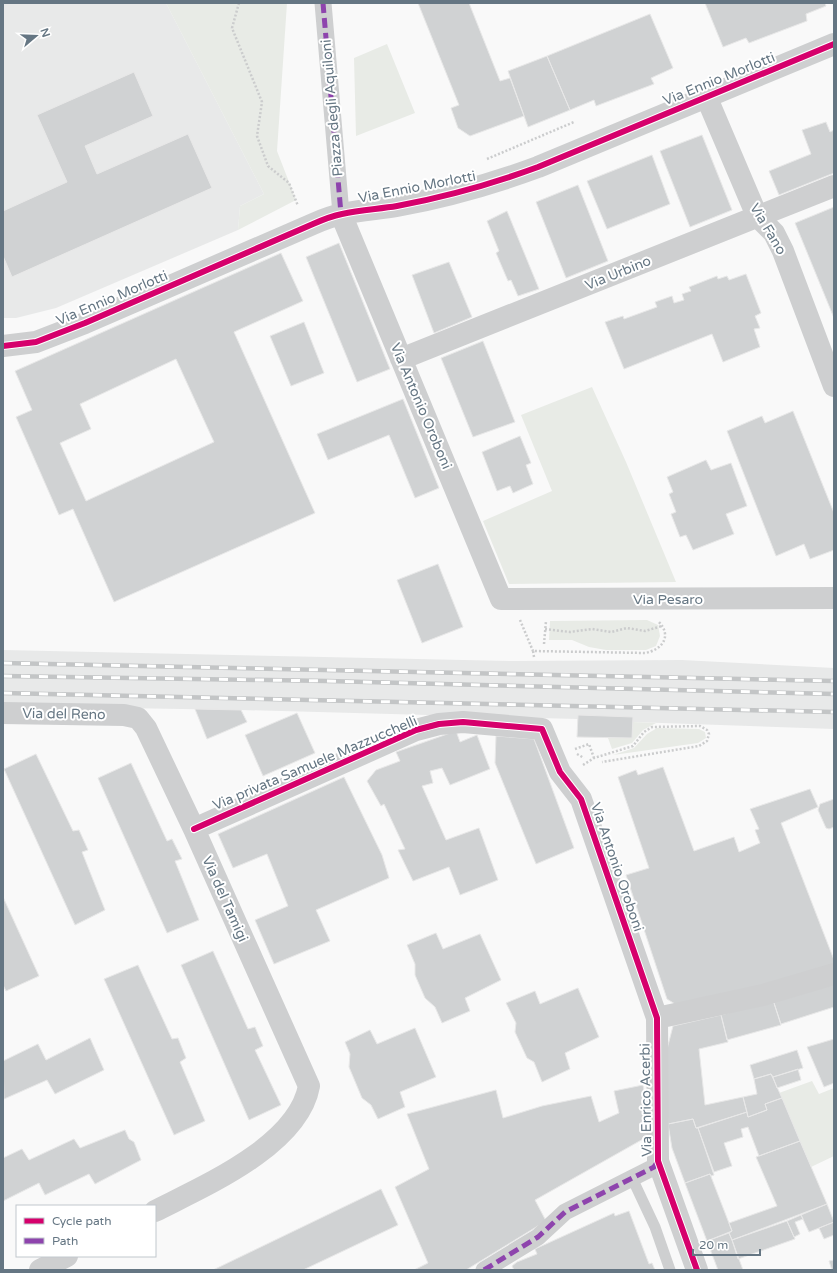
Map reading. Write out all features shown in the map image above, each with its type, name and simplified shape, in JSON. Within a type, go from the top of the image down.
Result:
[{"type":"street","name":"Piazza degli Aquiloni","points":[[323,3],[341,214]]},
{"type":"street","name":"Via Ennio Morlotti","points":[[3,346],[36,342],[85,323],[313,224],[341,214],[396,206],[447,196],[466,188],[497,182],[538,167],[834,44]]},
{"type":"street","name":"Via Fano","points":[[706,96],[757,216],[774,233],[783,251],[834,386]]},
{"type":"street","name":"Via Urbino","points":[[401,359],[834,186]]},
{"type":"street","name":"Via Antonio Oroboni","points":[[341,214],[501,599]]},
{"type":"street","name":"Via Pesaro","points":[[501,599],[834,598]]},
{"type":"street","name":"Via del Reno","points":[[3,713],[124,715]]},
{"type":"street","name":"Via del Tamigi","points":[[124,715],[138,718],[146,728],[194,829],[309,1086],[307,1096],[297,1116],[271,1144],[220,1178],[156,1210]]},
{"type":"street","name":"Via privata Samuele Mazzucchelli","points":[[194,829],[416,730],[439,724],[463,722],[542,729]]},
{"type":"street","name":"Via Antonio Oroboni","points":[[542,729],[560,772],[581,799],[657,1018]]},
{"type":"street","points":[[657,1018],[763,995],[834,974]]},
{"type":"street","name":"Via Enrico Acerbi","points":[[657,1018],[658,1161],[697,1270]]},
{"type":"street","points":[[484,1270],[538,1237],[565,1212],[654,1167],[658,1161]]},
{"type":"street","points":[[40,1270],[65,1257]]},
{"type":"lane","points":[[632,1178],[655,1227],[670,1270]]},
{"type":"path","points":[[239,3],[232,28],[262,102],[257,136],[268,166],[289,183],[298,206]]},
{"type":"path","points":[[481,161],[574,122]]},
{"type":"path","points":[[544,644],[547,599]]},
{"type":"path","points":[[519,618],[533,651],[534,657]]},
{"type":"path","points":[[533,651],[645,653],[658,649],[665,637],[662,626],[654,618]]},
{"type":"path","points":[[545,629],[570,632],[592,629],[611,632],[627,628],[645,631],[662,626]]},
{"type":"path","points":[[560,772],[588,763],[594,758],[628,748],[637,742],[648,729],[657,725],[700,726],[707,730],[709,734],[707,741],[699,746],[602,762]]},
{"type":"path","points":[[578,748],[589,744],[594,758]]},
{"type":"shaded area","points":[[3,3],[166,3],[264,194],[240,206],[238,230],[56,308],[16,318],[3,318]]},
{"type":"shaded area","points":[[166,3],[287,3],[277,151],[296,200],[238,230],[240,206],[264,194]]},
{"type":"shaded area","points":[[387,44],[415,113],[356,136],[354,58]]},
{"type":"shaded area","points":[[592,387],[626,462],[676,582],[509,584],[483,521],[552,491],[521,415]]},
{"type":"shaded area","points":[[647,620],[658,625],[660,636],[656,646],[646,650],[606,650],[589,647],[572,640],[549,640],[550,621]]},
{"type":"shaded area","points":[[3,650],[513,661],[682,660],[834,668],[834,729],[633,722],[633,717],[578,719],[241,710],[3,706]]},
{"type":"shaded area","points":[[633,722],[656,723],[643,730],[632,743],[612,749],[608,738],[632,737]]},
{"type":"shaded area","points":[[657,728],[699,729],[705,732],[706,738],[698,743],[613,755],[634,748],[647,734]]},
{"type":"shaded area","points":[[812,1081],[819,1094],[834,1088],[834,1156],[811,1167],[779,1093]]},
{"type":"building","points":[[418,3],[469,3],[500,81],[510,78],[524,116],[470,136],[458,128],[451,108],[459,105]]},
{"type":"building","points":[[705,3],[825,3],[826,6],[806,14],[807,21],[749,43],[746,38],[723,47]]},
{"type":"building","points":[[650,14],[673,68],[651,78],[654,84],[596,106],[594,100],[570,110],[547,56]]},
{"type":"building","points":[[547,56],[570,110],[528,127],[508,71]]},
{"type":"building","points":[[134,72],[153,116],[85,146],[97,174],[188,134],[212,188],[12,277],[3,256],[3,211],[67,182],[37,115]]},
{"type":"building","points":[[826,122],[830,132],[834,130],[834,173],[779,195],[769,171],[811,154],[802,130]]},
{"type":"building","points":[[702,135],[732,210],[690,227],[660,151]]},
{"type":"building","points":[[652,155],[670,204],[607,229],[587,181]]},
{"type":"building","points":[[578,185],[608,261],[566,278],[536,202]]},
{"type":"building","points":[[834,207],[834,318],[795,223]]},
{"type":"building","points":[[507,211],[539,289],[518,296],[511,280],[508,281],[496,253],[499,251],[487,221]]},
{"type":"building","points":[[339,243],[390,369],[357,382],[306,257]]},
{"type":"building","points":[[281,253],[303,301],[234,332],[315,513],[114,602],[73,509],[59,515],[16,417],[32,410],[15,371]],"holes":[[[176,359],[214,442],[86,501],[60,443],[91,429],[80,404]]]},
{"type":"building","points":[[449,262],[472,317],[434,333],[412,275]]},
{"type":"building","points":[[746,274],[761,313],[755,316],[760,328],[754,329],[760,347],[723,362],[712,334],[624,369],[605,322],[623,316],[624,319],[657,307],[655,302],[672,296],[674,303],[684,300],[682,294],[691,291],[689,287],[717,276],[718,279],[727,276],[729,280]]},
{"type":"building","points":[[304,322],[324,373],[291,386],[270,336]]},
{"type":"building","points":[[483,341],[515,422],[473,437],[441,358]]},
{"type":"building","points":[[403,399],[439,488],[415,498],[389,435],[328,460],[317,434]]},
{"type":"building","points":[[793,411],[834,513],[834,550],[810,559],[804,544],[776,556],[727,431],[762,416],[765,423]]},
{"type":"building","points":[[520,436],[531,463],[526,465],[533,484],[513,493],[510,486],[497,491],[482,452]]},
{"type":"building","points":[[706,460],[711,470],[731,463],[747,506],[726,514],[734,534],[693,550],[686,535],[680,537],[671,514],[676,512],[669,494],[673,492],[667,477]]},
{"type":"building","points":[[438,564],[463,627],[422,643],[397,580]]},
{"type":"building","points":[[195,709],[241,710],[247,722],[207,739]]},
{"type":"building","points":[[297,713],[315,753],[263,776],[245,735]]},
{"type":"building","points":[[578,715],[633,717],[632,738],[577,737]]},
{"type":"building","points":[[456,731],[460,742],[477,735],[490,769],[450,785],[442,768],[430,771],[433,783],[422,786],[446,840],[479,828],[498,880],[460,895],[449,867],[413,881],[398,850],[405,849],[384,804],[381,806],[367,781],[376,770],[400,761],[396,752]]},
{"type":"building","points":[[496,736],[534,739],[574,848],[536,864],[495,763]]},
{"type":"building","points":[[36,754],[73,831],[79,830],[88,850],[82,852],[105,910],[75,925],[4,769]]},
{"type":"building","points":[[131,763],[167,841],[172,839],[182,859],[175,861],[199,920],[167,933],[98,778]]},
{"type":"building","points":[[663,767],[694,851],[734,837],[739,852],[760,843],[755,830],[759,829],[750,809],[810,789],[818,807],[781,823],[834,960],[834,966],[683,1009],[667,999],[626,875],[649,868],[618,777],[636,770],[638,775]]},
{"type":"building","points":[[344,777],[382,855],[389,878],[316,910],[330,941],[274,964],[255,920],[288,906],[267,854],[233,868],[218,834]]},
{"type":"building","points":[[834,799],[834,827],[829,829],[826,828],[818,810],[820,804]]},
{"type":"building","points":[[3,897],[39,976],[6,991],[3,985]]},
{"type":"building","points":[[436,933],[443,949],[480,934],[501,980],[465,998],[470,1011],[442,1023],[435,1007],[425,998],[415,975],[415,964],[407,945]]},
{"type":"building","points":[[213,951],[248,1029],[255,1027],[263,1046],[255,1050],[281,1105],[249,1120],[181,965]]},
{"type":"building","points":[[138,965],[172,1039],[178,1038],[186,1058],[180,1062],[205,1121],[174,1135],[104,979]]},
{"type":"building","points":[[834,982],[834,1007],[781,1024],[773,1000]]},
{"type":"building","points":[[578,988],[599,1037],[565,1053],[570,1069],[542,1082],[534,1062],[527,1058],[515,1032],[516,1023],[506,1003],[535,991],[540,1004]]},
{"type":"building","points":[[773,1000],[781,1025],[727,1040],[721,1015]]},
{"type":"building","points":[[721,1015],[728,1042],[699,1049],[705,1105],[743,1097],[747,1112],[696,1128],[693,1119],[668,1124],[664,1061],[673,1026]]},
{"type":"building","points":[[415,1028],[436,1077],[400,1092],[405,1107],[378,1119],[371,1105],[362,1098],[349,1067],[350,1054],[345,1042],[370,1030],[377,1044]]},
{"type":"building","points":[[90,1038],[104,1070],[55,1094],[47,1080],[4,1099],[3,1061],[38,1044],[46,1060]]},
{"type":"building","points":[[834,1039],[834,1083],[824,1087],[807,1047]]},
{"type":"building","points":[[797,1050],[803,1068],[773,1077],[771,1074],[754,1079],[750,1065]]},
{"type":"building","points":[[798,1069],[801,1080],[777,1088],[773,1077]]},
{"type":"building","points":[[771,1074],[782,1098],[765,1104],[767,1110],[748,1117],[743,1097],[757,1094],[754,1079]]},
{"type":"building","points":[[643,1085],[652,1134],[535,1200],[546,1221],[466,1270],[414,1270],[428,1263],[395,1187],[429,1169],[407,1114],[496,1090],[503,1118],[542,1106],[591,1096],[599,1122],[619,1113],[614,1091]]},
{"type":"building","points":[[782,1098],[800,1141],[759,1156],[748,1127],[741,1129],[743,1137],[724,1143],[732,1166],[714,1172],[698,1128],[747,1112],[748,1117],[767,1110],[765,1104]]},
{"type":"building","points":[[693,1119],[696,1128],[698,1128],[714,1175],[711,1176],[710,1174],[685,1183],[672,1148],[668,1124]]},
{"type":"building","points":[[125,1130],[129,1139],[134,1142],[141,1160],[95,1184],[89,1174],[45,1195],[39,1183],[3,1201],[3,1158],[22,1149],[29,1160],[74,1139],[80,1148]]},
{"type":"building","points":[[800,1141],[827,1204],[732,1240],[729,1233],[732,1231],[729,1223],[777,1206],[756,1157]]},
{"type":"building","points":[[710,1174],[732,1231],[707,1241],[685,1183]]},
{"type":"building","points":[[381,1189],[398,1225],[303,1270],[213,1270]]},
{"type":"building","points":[[827,1204],[834,1222],[809,1232],[801,1215]]},
{"type":"building","points":[[629,1211],[649,1264],[652,1263],[655,1270],[514,1270],[512,1266],[517,1262],[537,1254],[535,1249],[614,1213],[615,1216]]},
{"type":"building","points":[[801,1215],[803,1219],[795,1222],[800,1234],[794,1237],[787,1221]]},
{"type":"building","points":[[787,1221],[795,1239],[738,1259],[732,1240]]},
{"type":"building","points":[[834,1222],[834,1235],[824,1239],[819,1228]]},
{"type":"building","points":[[729,1233],[743,1270],[718,1270],[707,1241]]},
{"type":"building","points":[[834,1260],[834,1270],[832,1270],[829,1261]]},
{"type":"railway","points":[[3,663],[834,681]]},
{"type":"railway","points":[[3,676],[327,681],[834,694]]},
{"type":"railway","points":[[3,693],[834,712]]},
{"type":"marked path","points":[[323,3],[341,214]]},
{"type":"marked path","points":[[484,1270],[538,1237],[565,1212],[654,1167],[658,1161]]},
{"type":"cycle path","points":[[3,346],[36,342],[85,323],[331,217],[397,206],[451,194],[538,167],[834,44]]},
{"type":"cycle path","points":[[194,829],[416,730],[439,724],[463,722],[542,729],[560,772],[581,799],[657,1018],[658,1161],[697,1270]]}]
